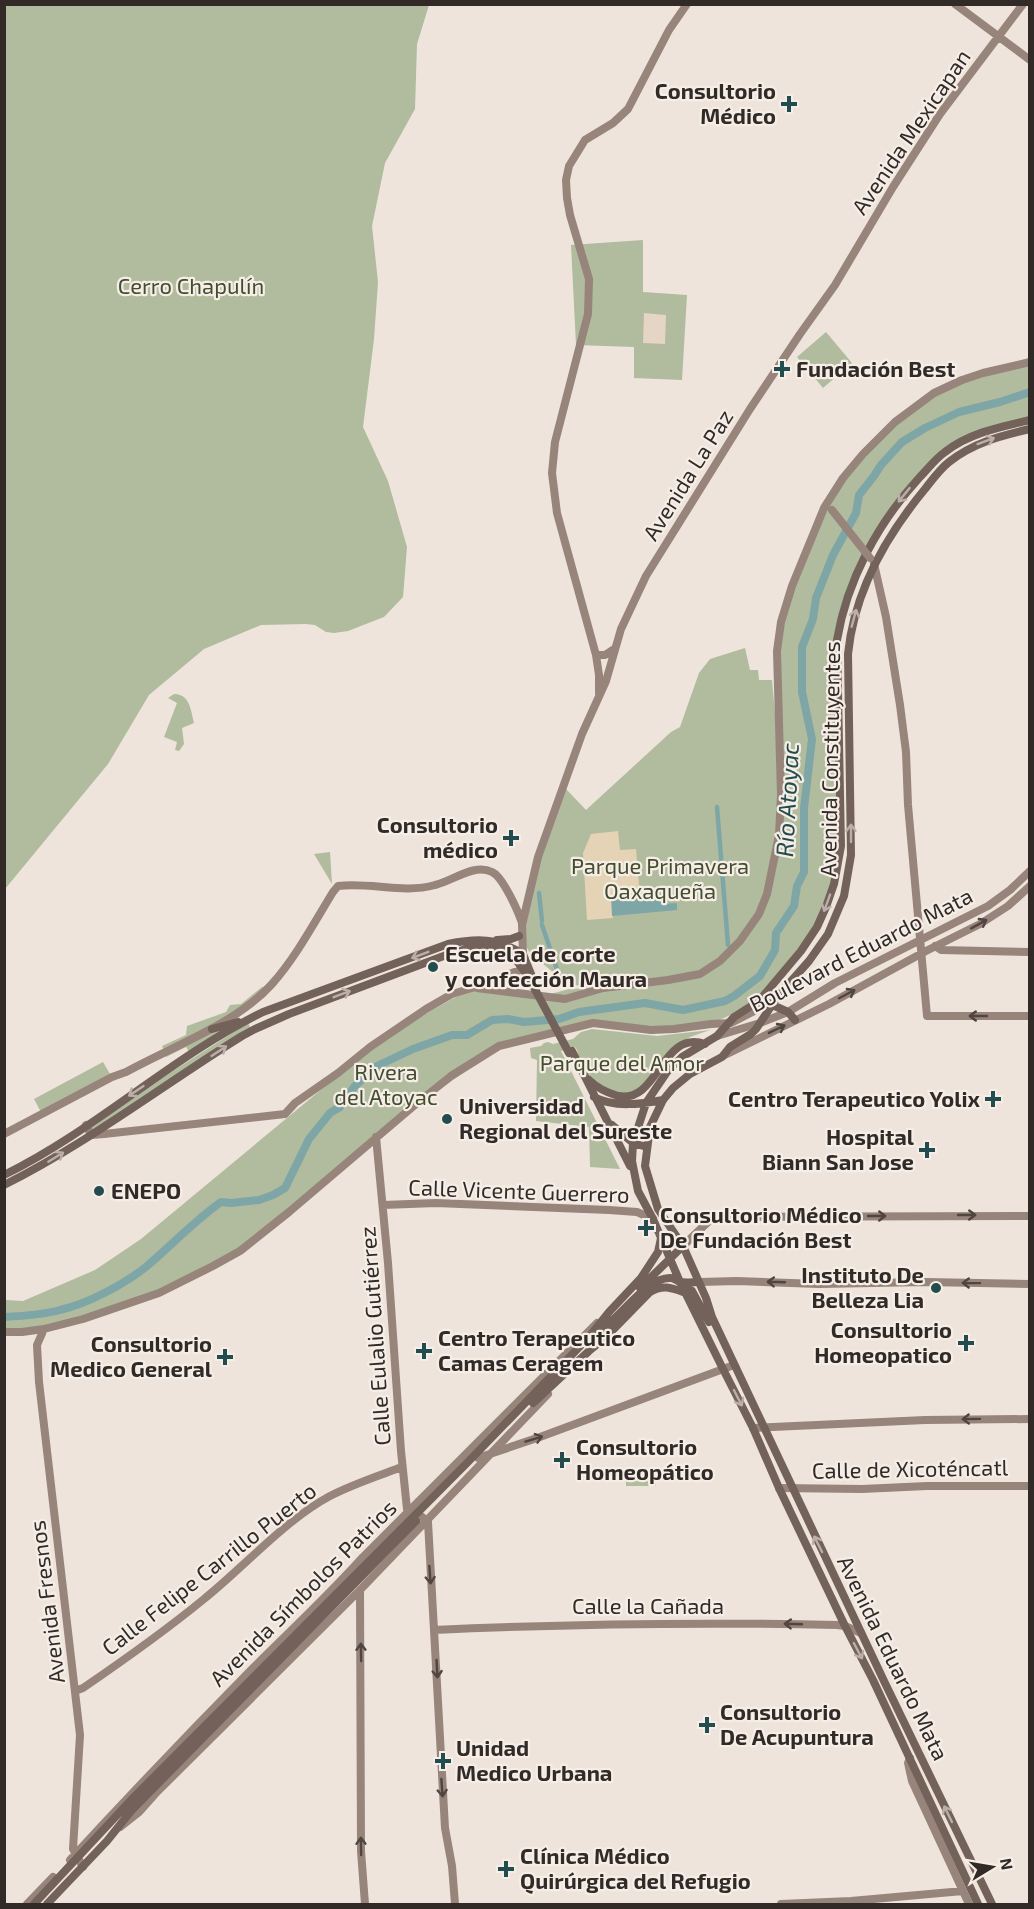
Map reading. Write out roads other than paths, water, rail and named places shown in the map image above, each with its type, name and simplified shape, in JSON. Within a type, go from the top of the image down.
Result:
[{"type":"main road","name":"Avenida Constituyentes","points":[[717,1036],[734,1017],[759,1001],[801,951],[817,927],[834,884],[841,846],[837,640],[841,615],[861,564],[901,499],[944,453],[962,441],[989,429],[1029,420]]},
{"type":"main road","name":"Avenida Constituyentes","points":[[722,1057],[733,1044],[751,1034],[778,996],[809,961],[828,934],[844,896],[850,855],[848,654],[850,633],[857,605],[872,565],[908,509],[948,463],[977,444],[1029,429]]},
{"type":"main road","points":[[4,1174],[36,1158],[185,1059],[262,1012],[448,944],[468,940],[511,939],[519,936]]},
{"type":"main road","points":[[487,940],[518,954],[593,1096],[638,1191]]},
{"type":"main road","points":[[4,1185],[32,1171],[91,1135],[255,1029],[449,954],[481,947],[518,954]]},
{"type":"main road","points":[[518,954],[522,966],[532,979]]},
{"type":"main road","points":[[759,1001],[772,1004],[788,1012],[795,1020]]},
{"type":"main road","points":[[212,1029],[245,1021]]},
{"type":"main road","name":"Boulevard Eduardo Mata","points":[[717,1036],[675,1063],[646,1103],[633,1143],[632,1161],[638,1191],[653,1219],[680,1282],[753,1428]]},
{"type":"main road","points":[[570,1052],[594,1085],[614,1095],[632,1096],[641,1092],[650,1083],[668,1056],[677,1048],[694,1042],[705,1044]]},
{"type":"main road","name":"Boulevard Eduardo Mata","points":[[722,1057],[690,1074],[665,1098],[650,1127],[645,1166],[658,1209],[683,1246],[712,1317],[763,1427]]},
{"type":"main road","points":[[587,1078],[593,1096],[635,1176],[658,1209]]},
{"type":"main road","points":[[653,1093],[665,1098]]},
{"type":"main road","points":[[593,1096],[616,1103],[646,1103],[665,1098]]},
{"type":"main road","points":[[606,1118],[633,1143],[646,1147]]},
{"type":"main road","points":[[632,1161],[646,1147]]},
{"type":"main road","points":[[589,1337],[641,1278],[658,1252],[661,1238]]},
{"type":"main road","points":[[589,1351],[599,1332],[611,1317],[683,1246]]},
{"type":"main road","points":[[574,1347],[612,1323],[643,1290],[671,1278],[692,1291],[715,1335],[728,1353]]},
{"type":"main road","points":[[680,1282],[699,1282]]},
{"type":"main road","name":"Avenida Símbolos Patrios","points":[[34,1905],[76,1856],[134,1797],[417,1516],[537,1399],[606,1337],[650,1292],[665,1286],[686,1293]]},
{"type":"main road","name":"Avenida Símbolos Patrios","points":[[47,1905],[131,1811],[410,1532],[417,1516],[589,1337]]},
{"type":"main road","name":"Avenida Eduardo Mata","points":[[763,1427],[992,1905]]},
{"type":"main road","name":"Avenida Eduardo Mata","points":[[753,1428],[779,1488],[873,1680],[978,1905]]},
{"type":"main road","points":[[915,1772],[924,1770],[933,1789],[939,1794]]},
{"type":"main road","points":[[123,1801],[134,1797]]},
{"type":"street","points":[[599,699],[596,654],[556,513],[552,473],[555,442],[588,314],[589,279],[570,215],[566,180],[569,166],[585,140],[613,123],[628,109],[664,39],[687,4]]},
{"type":"street","points":[[955,4],[1029,60]]},
{"type":"street","name":"Avenida Mexicapan","points":[[835,285],[893,187],[940,114],[1023,4]]},
{"type":"street","name":"Avenida La Paz","points":[[518,954],[519,936],[542,848],[582,734],[599,699],[629,610],[646,576],[750,409],[835,285]]},
{"type":"street","points":[[476,987],[564,999],[603,988],[668,981],[699,974],[727,955],[746,935],[759,914],[771,879],[779,835],[781,795],[777,651],[781,622],[792,586],[843,478],[895,422],[934,393],[983,373],[1029,362]]},
{"type":"street","points":[[828,509],[872,565],[886,616],[906,752],[908,805],[927,1016],[1029,1016]]},
{"type":"street","points":[[596,654],[605,655],[614,649]]},
{"type":"street","points":[[838,735],[849,735]]},
{"type":"street","points":[[4,1134],[112,1077],[212,1029],[240,1011],[272,984],[339,886],[363,884],[415,889],[434,886],[471,870],[485,870],[498,877],[519,916],[522,925],[518,954]]},
{"type":"street","name":"Boulevard Eduardo Mata","points":[[717,1036],[788,1012],[835,983],[988,906],[1010,890],[1029,870]]},
{"type":"street","name":"Boulevard Eduardo Mata","points":[[722,1057],[999,913],[1029,886]]},
{"type":"street","points":[[935,946],[941,950],[1029,952]]},
{"type":"street","points":[[86,1125],[91,1135],[285,1114],[295,1103],[402,1024],[452,994],[516,972],[522,966]]},
{"type":"street","points":[[768,991],[772,997],[778,996]]},
{"type":"street","points":[[4,1332],[44,1329],[84,1320],[159,1293],[240,1251],[462,1068],[499,1046],[593,1023],[651,1030],[727,1024],[772,1004]]},
{"type":"street","points":[[711,1024],[734,1017]]},
{"type":"street","name":"Calle Eulalio Gutiérrez","points":[[376,1137],[407,1509],[428,1522],[447,1835],[453,1866],[455,1905]]},
{"type":"street","points":[[637,1212],[644,1202]]},
{"type":"street","name":"Calle Vicente Guerrero","points":[[383,1205],[436,1203],[637,1212],[653,1219]]},
{"type":"street","points":[[683,1246],[714,1217],[1029,1216]]},
{"type":"street","points":[[699,1282],[1029,1284]]},
{"type":"street","name":"Avenida Símbolos Patrios","points":[[417,1516],[519,1399],[609,1312]]},
{"type":"street","name":"Avenida Fresnos","points":[[44,1329],[37,1345],[39,1383],[80,1734],[73,1844],[76,1856]]},
{"type":"street","points":[[22,1332],[32,1338],[37,1345]]},
{"type":"street","points":[[478,1458],[734,1365]]},
{"type":"street","name":"Avenida Símbolos Patrios","points":[[27,1905],[76,1856],[123,1801],[417,1516],[491,1453],[541,1402],[558,1381]]},
{"type":"street","points":[[753,1428],[925,1420],[1029,1419]]},
{"type":"street","name":"Calle Felipe Carrillo Puerto","points":[[75,1691],[83,1688],[164,1630],[204,1599],[276,1535],[313,1507],[330,1496],[402,1467]]},
{"type":"street","name":"Calle de Xicoténcatl","points":[[779,1488],[1029,1486]]},
{"type":"street","name":"Avenida Símbolos Patrios","points":[[112,1834],[139,1812],[360,1590],[410,1532]]},
{"type":"street","points":[[360,1590],[361,1851],[365,1905]]},
{"type":"street","name":"Calle la Cañada","points":[[434,1630],[551,1624],[766,1623],[845,1626],[861,1633]]},
{"type":"street","points":[[910,1758],[908,1763],[912,1781],[969,1905]]},
{"type":"street","points":[[76,1856],[83,1867]]},
{"type":"street","points":[[781,1905],[963,1891]]},
{"type":"water","points":[[660,893],[661,904],[677,903],[677,910],[612,916],[611,896]]},
{"type":"waterway","name":"Río Atoyac","points":[[4,1317],[53,1312],[94,1298],[138,1273],[221,1202],[259,1200],[285,1188],[309,1139],[330,1113],[340,1107],[354,1087],[375,1067],[413,1049],[452,1035],[467,1035],[492,1020],[508,1019],[524,1022],[559,1019],[579,1012],[645,1003],[683,1010],[725,1001],[760,976],[775,950],[776,933],[794,906],[797,886],[804,872],[804,808],[812,739],[802,692],[802,647],[813,619],[816,598],[833,555],[856,513],[859,495],[881,465],[902,442],[925,428],[959,412],[1030,392]]},
{"type":"waterway","points":[[717,807],[728,945]]},
{"type":"waterway","points":[[539,893],[542,921]]},
{"type":"waterway","points":[[542,925],[559,975]]},
{"type":"place","name":"Consultorio Médico","points":[[789,104]]},
{"type":"place","name":"Fundación Best","points":[[782,369]]},
{"type":"place","name":"Consultorio médico","points":[[511,838]]},
{"type":"place","name":"Escuela de corte y confección Maura","points":[[433,967]]},
{"type":"place","name":"Centro Terapeutico Yolix","points":[[993,1099]]},
{"type":"place","name":"Universidad Regional del Sureste","points":[[447,1119]]},
{"type":"place","name":"Hospital Biann San Jose","points":[[927,1150]]},
{"type":"place","name":"ENEPO","points":[[99,1191]]},
{"type":"place","name":"Consultorio Médico De Fundación Best","points":[[646,1228]]},
{"type":"place","name":"Instituto De Belleza Lia","points":[[936,1288]]},
{"type":"place","name":"Consultorio Homeopatico","points":[[966,1343]]},
{"type":"place","name":"Centro Terapeutico Camas Ceragem","points":[[424,1351]]},
{"type":"place","name":"Consultorio Medico General","points":[[225,1357]]},
{"type":"place","name":"Consultorio Homeopático","points":[[562,1460]]},
{"type":"place","name":"Consultorio De Acupuntura","points":[[707,1725]]},
{"type":"place","name":"Unidad Medico Urbana","points":[[443,1761]]},
{"type":"place","name":"Clínica Médico Quirúrgica del Refugio","points":[[506,1869]]},
{"type":"park label","name":"Cerro Chapulín","points":[[191,286]]},
{"type":"park label","name":"Parque Primavera Oaxaqueña","points":[[660,878]]},
{"type":"park label","name":"Parque del Amor","points":[[622,1063]]},
{"type":"park label","name":"Rivera del Atoyac","points":[[386,1084]]}]
